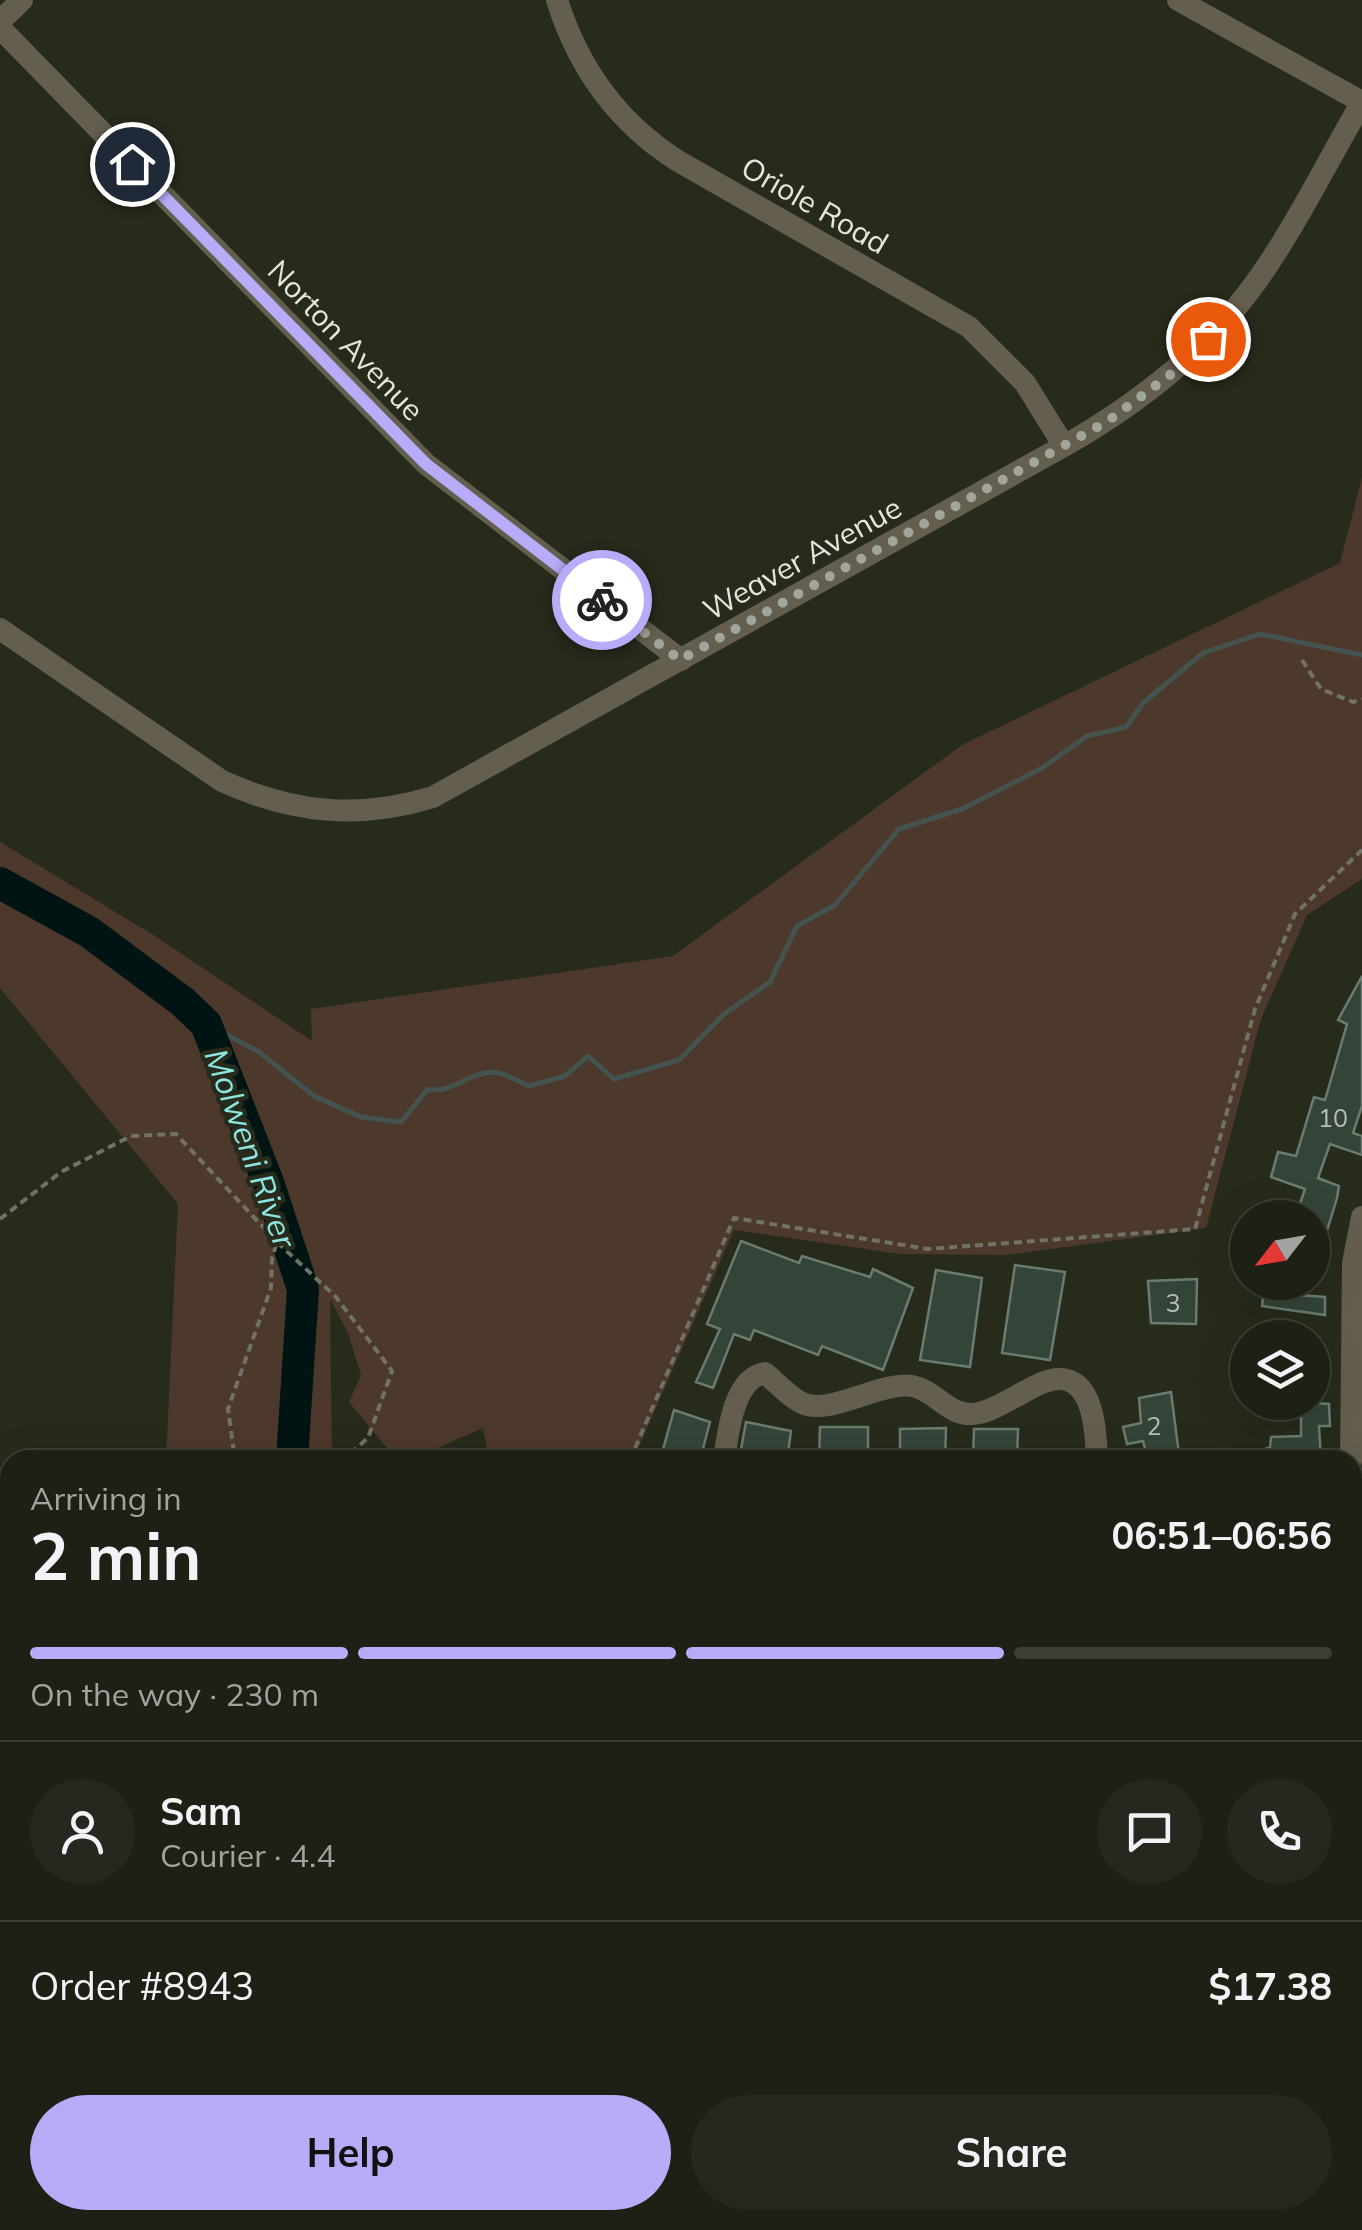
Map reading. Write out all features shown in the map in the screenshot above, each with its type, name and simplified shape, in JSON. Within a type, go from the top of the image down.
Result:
[{"type":"street","points":[[0,25],[22,0]]},
{"type":"street","name":"Oriole Road","points":[[557,0],[574,48],[594,81],[636,131],[678,161],[969,327],[1025,383],[1064,446]]},
{"type":"street","points":[[1178,0],[1362,102]]},
{"type":"street","name":"Norton Avenue","points":[[0,25],[426,464],[680,660]]},
{"type":"street","name":"Weaver Avenue","points":[[0,629],[222,781],[256,797],[329,813],[388,808],[433,797],[1064,446],[1149,392],[1235,309],[1271,260],[1362,102]]},
{"type":"street","points":[[1352,1450],[1353,1263],[1362,1217]]},
{"type":"street","points":[[726,1450],[740,1394],[752,1377],[764,1373],[806,1405],[824,1405],[904,1386],[920,1388],[949,1408],[971,1414],[996,1407],[1052,1380],[1068,1381],[1081,1390],[1090,1408],[1096,1450]]},
{"type":"path","points":[[1302,660],[1321,689],[1353,702],[1362,699]]},
{"type":"path","points":[[634,1450],[734,1218],[928,1249],[1195,1230],[1254,1010],[1295,914],[1362,850]]},
{"type":"path","points":[[0,1219],[61,1172],[131,1136],[176,1134],[278,1242],[336,1296],[392,1370],[368,1438],[354,1450]]},
{"type":"path","points":[[234,1450],[228,1408],[271,1288],[272,1258],[278,1242]]},
{"type":"shaded area","points":[[1362,477],[1362,879],[1307,915],[1261,1019],[1206,1228],[1007,1255],[900,1254],[734,1230],[637,1450],[487,1450],[483,1428],[433,1450],[389,1450],[349,1402],[361,1375],[348,1333],[330,1299],[332,1450],[166,1450],[178,1204],[0,988],[0,842],[155,936],[312,1041],[311,1009],[673,956],[962,745],[1340,563]]},
{"type":"building","points":[[1362,976],[1362,1106],[1353,1133],[1362,1136],[1362,1155],[1330,1144],[1318,1178],[1339,1186],[1330,1221],[1330,1200],[1301,1200],[1305,1189],[1271,1177],[1278,1152],[1296,1156],[1314,1097],[1325,1100],[1347,1024],[1338,1020]]},
{"type":"building","points":[[741,1241],[799,1263],[802,1256],[870,1277],[873,1269],[913,1288],[883,1370],[822,1346],[818,1355],[754,1330],[750,1340],[734,1334],[713,1388],[696,1382],[720,1329],[707,1324]]},
{"type":"building","points":[[1015,1265],[1065,1272],[1050,1360],[1002,1353]]},
{"type":"building","points":[[936,1270],[982,1278],[970,1367],[920,1360]]},
{"type":"building","points":[[1197,1279],[1196,1324],[1151,1323],[1148,1281]]},
{"type":"building","points":[[1263,1300],[1325,1300],[1325,1315],[1262,1306]]},
{"type":"building","points":[[1171,1392],[1178,1450],[1145,1450],[1143,1441],[1127,1444],[1123,1427],[1141,1423],[1139,1398]]},
{"type":"building","points":[[674,1410],[710,1422],[703,1450],[663,1450]]},
{"type":"building","points":[[1301,1420],[1330,1420],[1330,1426],[1319,1426],[1320,1450],[1263,1450],[1270,1447],[1271,1437],[1301,1436]]},
{"type":"building","points":[[746,1422],[791,1431],[788,1450],[741,1450]]},
{"type":"building","points":[[820,1427],[868,1427],[868,1450],[819,1450]]},
{"type":"building","points":[[946,1428],[945,1450],[900,1450],[900,1429]]},
{"type":"building","points":[[974,1429],[1018,1429],[1017,1450],[973,1450]]},
{"type":"waterway","points":[[206,1024],[259,1052],[314,1096],[361,1117],[401,1122],[428,1089],[446,1089],[480,1074],[499,1073],[529,1086],[565,1076],[588,1056],[614,1079],[679,1060],[724,1014],[770,982],[797,926],[835,905],[899,829],[962,809],[1042,768],[1087,736],[1126,727],[1143,703],[1203,653],[1260,634],[1362,655]]},
{"type":"waterway","name":"Molweni River","points":[[0,883],[89,932],[183,1002],[206,1024],[268,1182],[303,1289],[293,1450]]},
{"type":"way so far","points":[[602,600],[680,660],[1108,421],[1170,375],[1208,339]]},
{"type":"route","points":[[132,164],[426,464],[602,600]]}]
